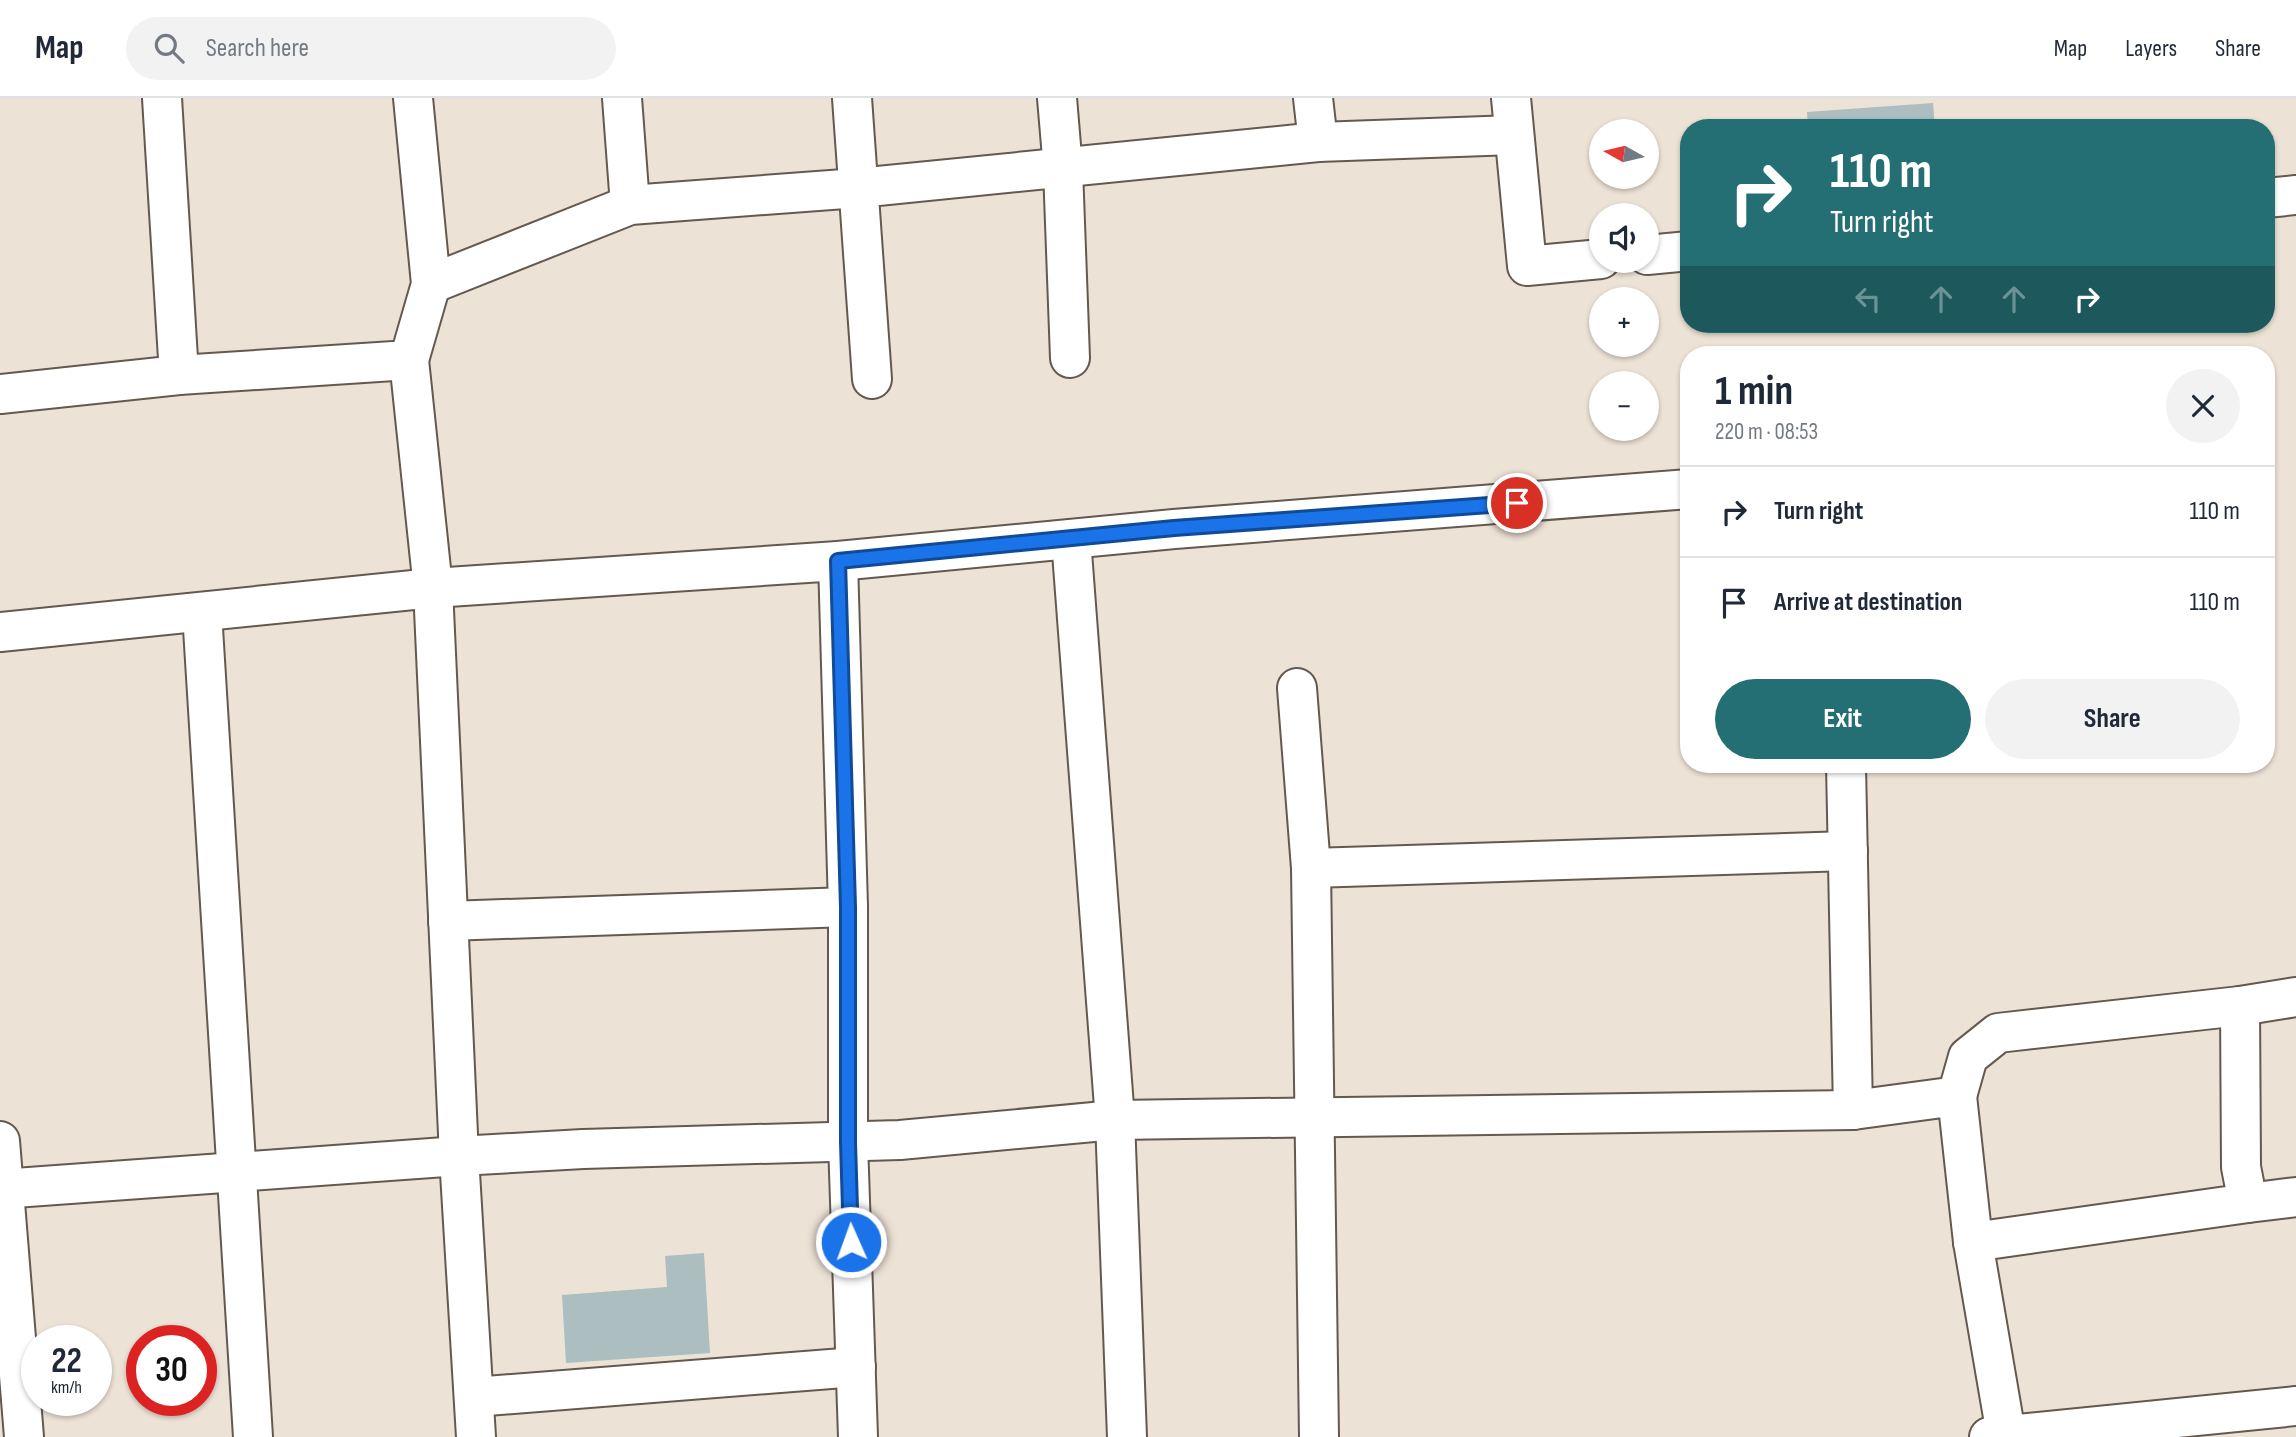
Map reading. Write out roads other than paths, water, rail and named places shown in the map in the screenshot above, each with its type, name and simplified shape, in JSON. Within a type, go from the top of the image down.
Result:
[{"type":"street","points":[[162,98],[179,375]]},
{"type":"street","points":[[412,98],[431,284],[409,360],[433,588],[459,1156],[476,1437]]},
{"type":"street","points":[[622,98],[630,205]]},
{"type":"street","points":[[852,98],[872,379]]},
{"type":"street","points":[[1057,98],[1063,169],[1070,358]]},
{"type":"street","points":[[1313,98],[1318,142]]},
{"type":"street","points":[[1511,98],[1527,266],[1589,260]]},
{"type":"street","points":[[431,284],[630,205],[858,188],[1318,142],[1514,135]]},
{"type":"street","points":[[2275,197],[2296,195]]},
{"type":"street","points":[[1659,254],[1680,252]]},
{"type":"street","points":[[0,394],[179,375],[409,360]]},
{"type":"street","points":[[0,632],[433,588],[838,561],[1174,528],[1680,490]]},
{"type":"street","points":[[1071,539],[1115,1120],[1127,1437]]},
{"type":"street","points":[[838,561],[848,907],[848,1142],[858,1437]]},
{"type":"street","points":[[202,612],[253,1437]]},
{"type":"street","points":[[1297,688],[1311,868],[1319,1437]]},
{"type":"street","points":[[1846,773],[1853,1110]]},
{"type":"street","points":[[1311,868],[1848,850]]},
{"type":"street","points":[[448,921],[848,907]]},
{"type":"street","points":[[2296,997],[2240,1006],[1998,1033],[1968,1057],[1957,1096],[1998,1436],[2296,1406]]},
{"type":"street","points":[[2240,1006],[2241,1167],[2248,1203]]},
{"type":"street","points":[[2,1189],[583,1149],[900,1140],[1115,1120],[1853,1110],[1957,1096]]},
{"type":"street","points":[[0,1141],[24,1437]]},
{"type":"street","points":[[1973,1242],[2296,1197]]},
{"type":"street","points":[[474,1397],[856,1367]]}]
